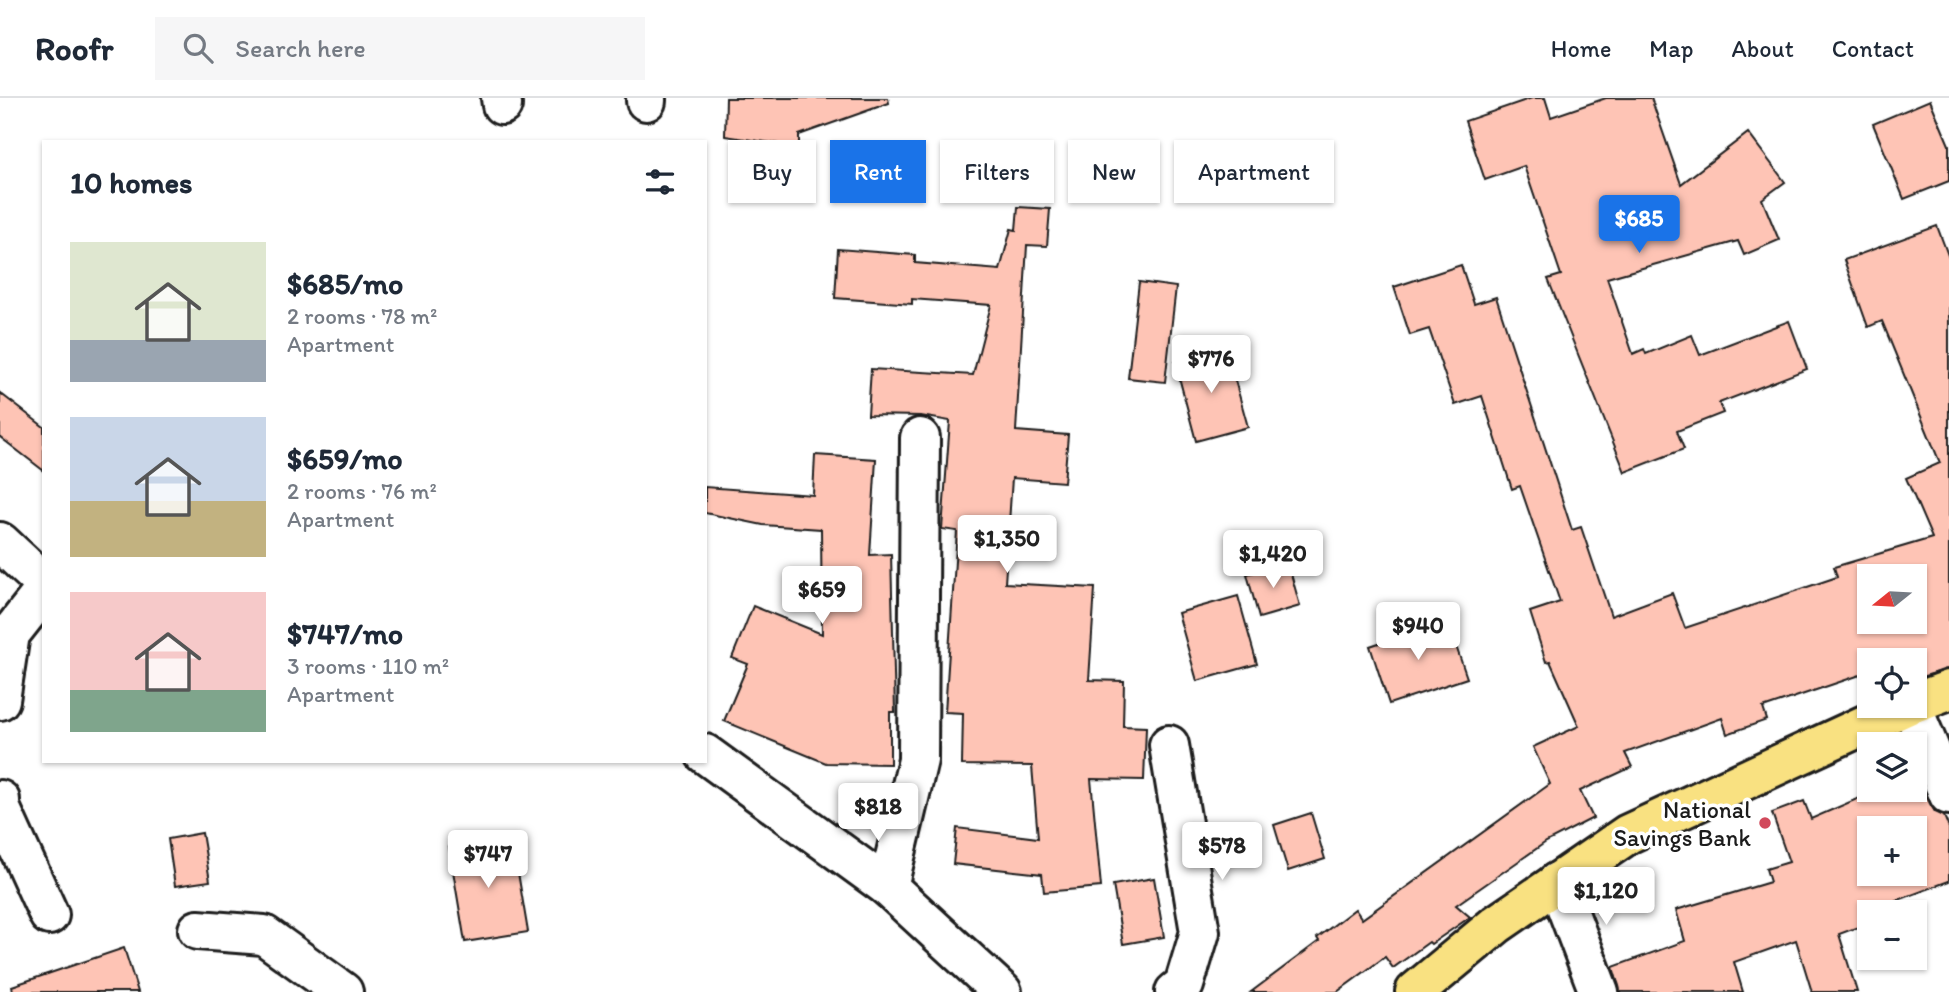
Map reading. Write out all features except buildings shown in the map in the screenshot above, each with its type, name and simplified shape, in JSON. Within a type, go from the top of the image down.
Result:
[{"type":"main road","points":[[1927,698],[1949,690]]},
{"type":"main road","points":[[1415,992],[1497,924],[1628,834],[1881,718]]},
{"type":"street","points":[[888,887],[918,760],[920,438]]},
{"type":"street","points":[[0,542],[42,581]]},
{"type":"street","points":[[0,700],[10,634],[42,594]]},
{"type":"street","points":[[1917,718],[1949,795]]},
{"type":"street","points":[[1169,745],[1200,932],[1184,985],[1175,992]]},
{"type":"street","points":[[707,755],[888,887],[1002,992]]},
{"type":"street","points":[[0,800],[0,807],[50,915]]},
{"type":"street","points":[[1558,882],[1599,992]]},
{"type":"street","points":[[198,930],[264,935],[343,992]]},
{"type":"place","name":"National Savings Bank","points":[[1765,823]]}]
